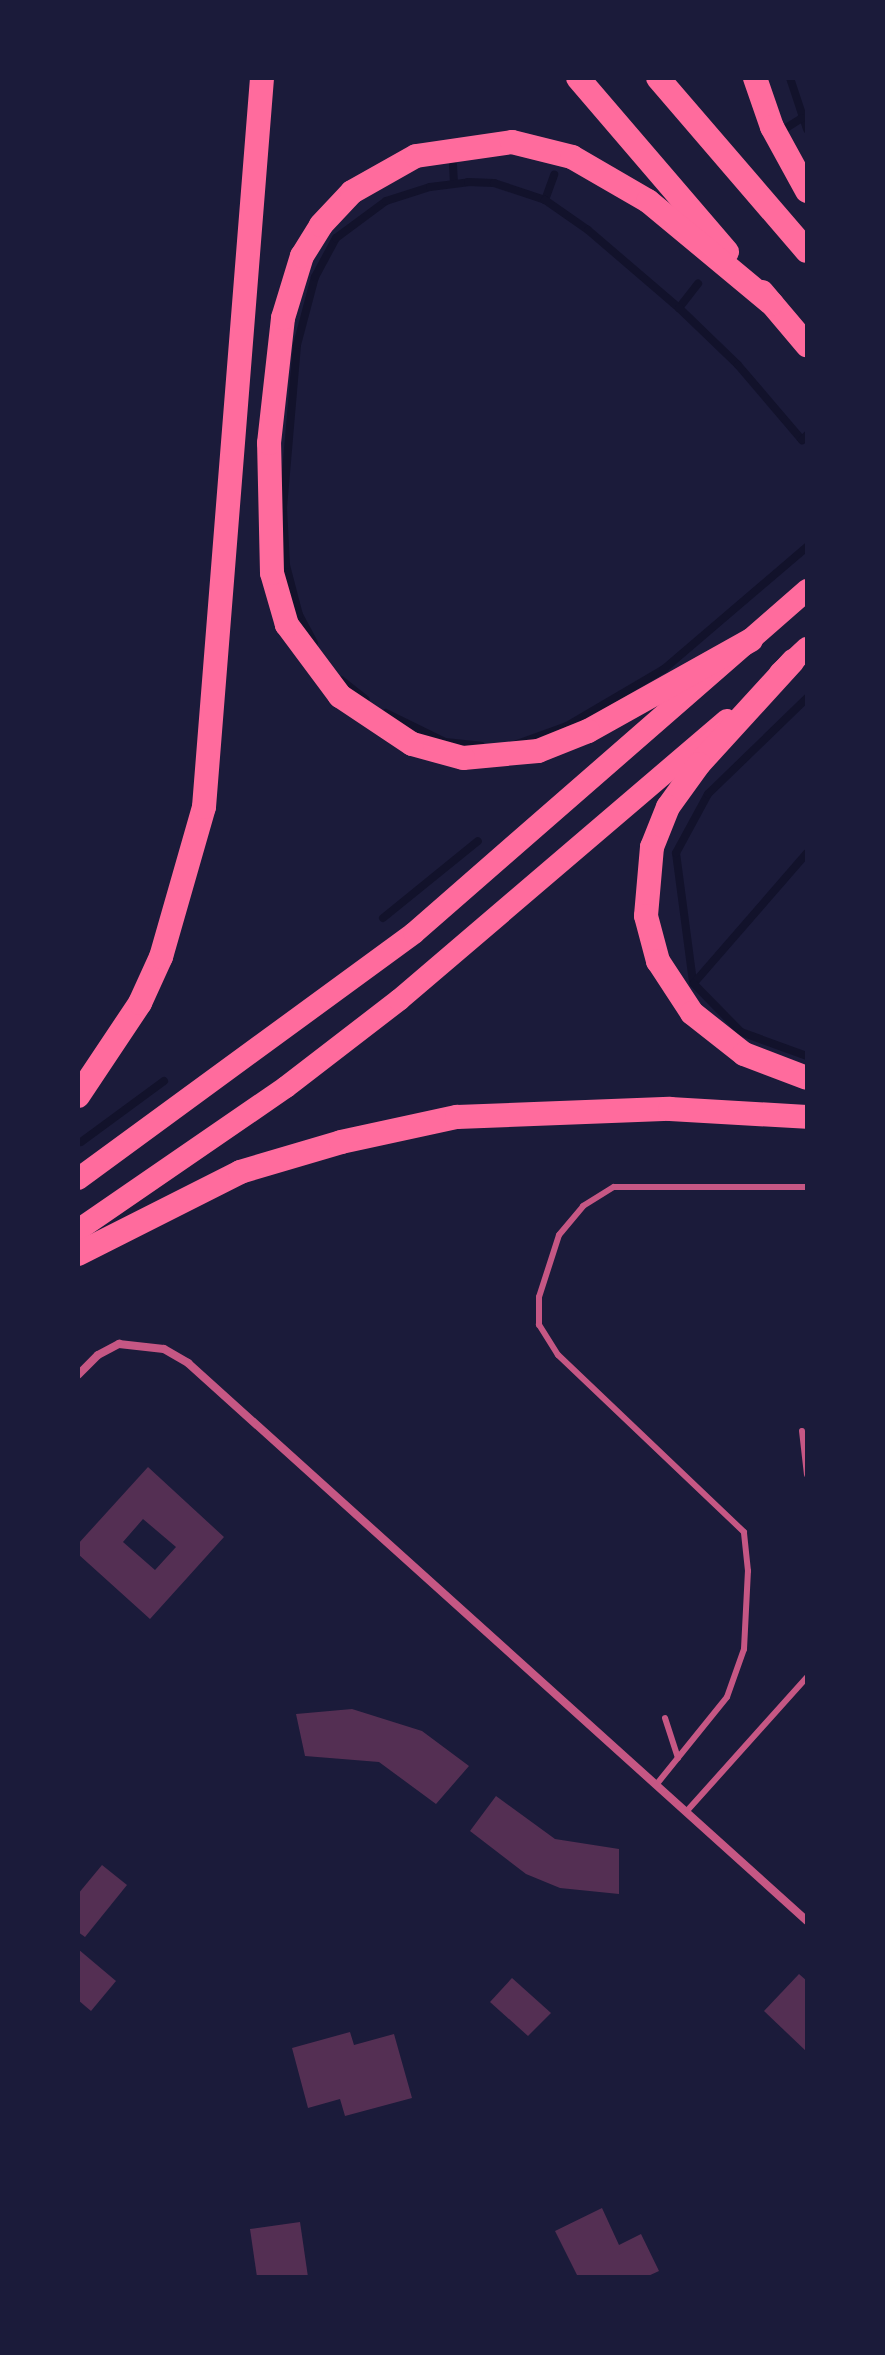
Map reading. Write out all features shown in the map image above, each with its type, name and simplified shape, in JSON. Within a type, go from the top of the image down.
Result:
[{"type":"highway","points":[[78,1096],[140,1003],[161,957],[204,807],[262,78]]},
{"type":"highway","points":[[578,78],[807,345]]},
{"type":"highway","points":[[658,78],[807,251]]},
{"type":"highway","points":[[755,78],[772,127],[807,191]]},
{"type":"highway","points":[[751,640],[588,731],[538,751],[463,758],[412,744],[340,696],[287,625],[271,561],[269,443],[283,318],[302,256],[321,225],[352,192],[416,156],[512,142],[572,157],[648,201],[772,304]]},
{"type":"highway","points":[[78,1179],[414,933],[807,590]]},
{"type":"highway","points":[[800,654],[699,764],[668,807],[652,847],[646,916],[658,961],[697,1018],[744,1054],[807,1078]]},
{"type":"highway","points":[[78,1230],[286,1087],[411,990],[569,859],[800,654]]},
{"type":"highway","points":[[78,1254],[240,1172],[341,1142],[457,1117],[670,1109],[807,1117]]},
{"type":"street","points":[[78,1375],[108,1347],[132,1343],[164,1349],[188,1363],[807,1921]]},
{"type":"lane","points":[[656,1785],[727,1697],[744,1649],[748,1571],[744,1532],[558,1355],[539,1325],[539,1297],[559,1235],[583,1206],[614,1187],[807,1187]]},
{"type":"lane","points":[[802,1431],[807,1475]]},
{"type":"lane","points":[[686,1812],[807,1677]]},
{"type":"lane","points":[[665,1718],[678,1758]]},
{"type":"building","points":[[148,1467],[224,1537],[150,1619],[78,1554],[78,1544]],"holes":[[[143,1519],[176,1547],[155,1570],[123,1542]]]},
{"type":"building","points":[[352,1709],[422,1731],[469,1766],[436,1804],[379,1762],[305,1756],[296,1714]]},
{"type":"building","points":[[496,1796],[555,1839],[619,1849],[619,1894],[560,1888],[526,1874],[470,1831]]},
{"type":"building","points":[[102,1865],[127,1885],[85,1937],[78,1932],[78,1894]]},
{"type":"building","points":[[78,1949],[116,1981],[91,2011],[78,2000]]},
{"type":"building","points":[[799,1974],[807,1981],[807,2052],[764,2011]]},
{"type":"building","points":[[512,1978],[551,2013],[528,2036],[490,2002]]},
{"type":"building","points":[[350,2032],[354,2045],[394,2034],[412,2098],[345,2116],[340,2099],[308,2108],[292,2048]]},
{"type":"building","points":[[602,2208],[619,2245],[641,2234],[659,2271],[646,2277],[578,2277],[555,2231]]},
{"type":"building","points":[[300,2222],[308,2277],[257,2277],[250,2229]]},
{"type":"waterway","points":[[790,78],[807,129]]},
{"type":"waterway","points":[[778,133],[802,118]]},
{"type":"waterway","points":[[453,165],[454,183]]},
{"type":"waterway","points":[[545,200],[554,175]]},
{"type":"waterway","points":[[314,643],[299,615],[286,565],[283,508],[297,345],[315,277],[336,238],[386,201],[430,187],[468,182],[494,183],[545,200],[588,230],[679,308],[738,365],[802,440],[807,435]]},
{"type":"waterway","points":[[679,308],[698,284]]},
{"type":"waterway","points":[[517,744],[567,726],[664,669],[807,547]]},
{"type":"waterway","points":[[341,680],[365,699]]},
{"type":"waterway","points":[[693,982],[676,853],[708,794],[807,698]]},
{"type":"waterway","points":[[386,713],[445,742],[481,746]]},
{"type":"waterway","points":[[383,918],[478,841]]},
{"type":"waterway","points":[[694,983],[807,853]]},
{"type":"waterway","points":[[694,984],[741,1032],[807,1056]]},
{"type":"waterway","points":[[81,1142],[164,1081]]}]
